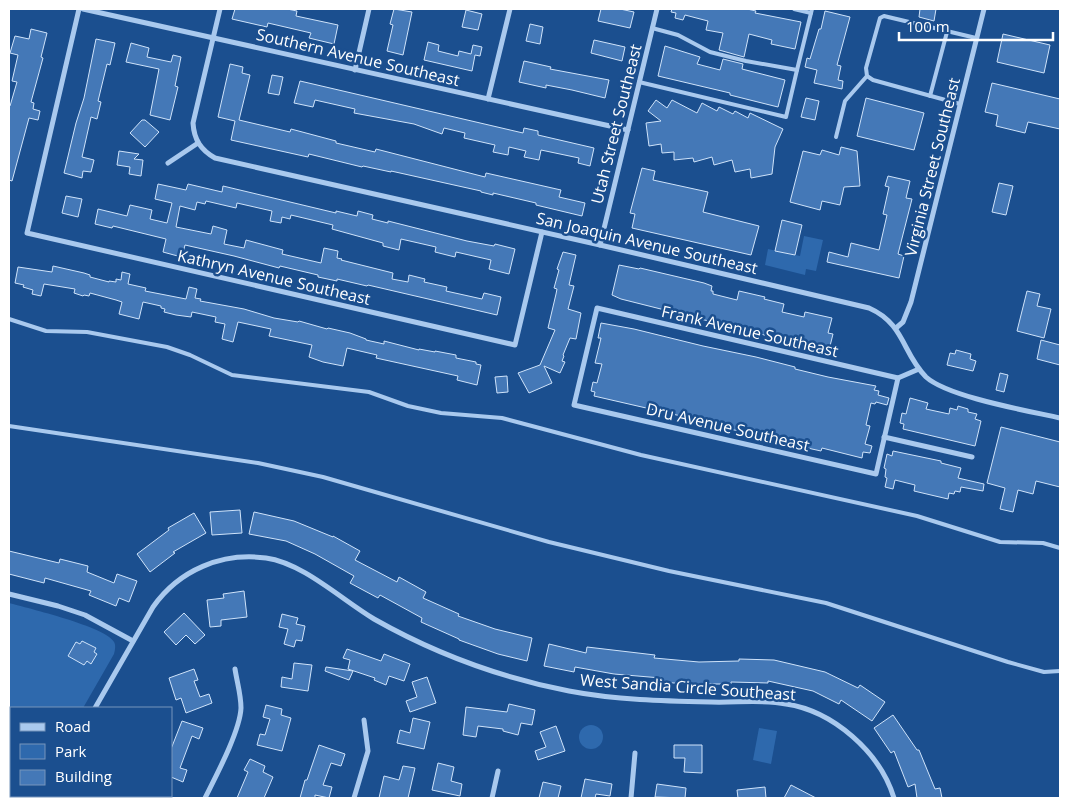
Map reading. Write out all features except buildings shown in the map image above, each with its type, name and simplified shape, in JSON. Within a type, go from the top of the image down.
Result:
[{"type":"street","name":"Kathryn Avenue Southeast","points":[[78,9],[27,233],[515,345],[542,232]]},
{"type":"street","name":"Southern Avenue Southeast","points":[[84,9],[628,130]]},
{"type":"street","points":[[168,163],[198,143],[193,123],[220,9]]},
{"type":"street","points":[[355,70],[369,9]]},
{"type":"street","points":[[488,99],[510,9]]},
{"type":"street","name":"Utah Street Southeast","points":[[600,245],[657,9]]},
{"type":"street","name":"Virginia Street Southeast","points":[[896,328],[903,322],[911,302],[984,9]]},
{"type":"street","name":"San Joaquin Avenue Southeast","points":[[198,143],[205,152],[215,158],[869,308],[887,318],[896,328],[919,369],[928,378],[956,392],[1060,418]]},
{"type":"street","name":"Frank Avenue Southeast","points":[[574,405],[596,308],[898,378]]},
{"type":"street","points":[[919,369],[898,378],[884,437],[972,457]]},
{"type":"street","name":"Dru Avenue Southeast","points":[[574,405],[876,474],[884,437]]},
{"type":"street","name":"West Sandia Circle Southeast","points":[[96,707],[162,595],[188,573],[222,559],[254,557],[272,559],[294,567],[349,604],[413,639],[467,662],[533,682],[570,691],[635,699],[783,703],[810,710],[826,717],[852,736],[878,767],[894,798]]},
{"type":"street","points":[[9,594],[85,615],[133,641]]},
{"type":"street","points":[[205,798],[230,744],[241,710],[240,694],[234,670]]},
{"type":"street","points":[[354,798],[368,750],[364,720]]},
{"type":"street","points":[[631,798],[634,753]]},
{"type":"street","points":[[492,798],[498,771]]},
{"type":"lane","points":[[639,82],[786,117],[811,11],[794,9]]},
{"type":"lane","points":[[836,137],[845,101],[867,76],[866,68],[880,18],[884,16],[976,38]]},
{"type":"lane","points":[[652,28],[678,35],[710,52],[746,61],[797,70]]},
{"type":"lane","points":[[930,96],[948,32]]},
{"type":"lane","points":[[867,76],[873,80],[960,104]]},
{"type":"lane","points":[[9,319],[46,331],[87,332],[168,347],[232,375],[369,392],[408,406],[440,413],[502,418],[641,455],[917,516],[1000,542],[1043,543],[1060,548]]},
{"type":"lane","points":[[9,426],[258,463],[323,477],[548,542],[669,571],[826,603],[1008,662],[1044,672],[1060,672]]},
{"type":"green space","points":[[804,236],[823,240],[816,271],[806,269],[805,275],[765,265],[768,249],[800,256]]},
{"type":"green space","points":[[9,603],[97,630],[114,642],[115,649],[114,654],[84,707],[10,707],[10,797],[59,798],[9,798]]},
{"type":"green space","points":[[591,725],[600,728],[603,737],[600,746],[591,749],[582,746],[579,737],[582,728]]},
{"type":"green space","points":[[759,728],[777,731],[771,764],[753,760]]}]
